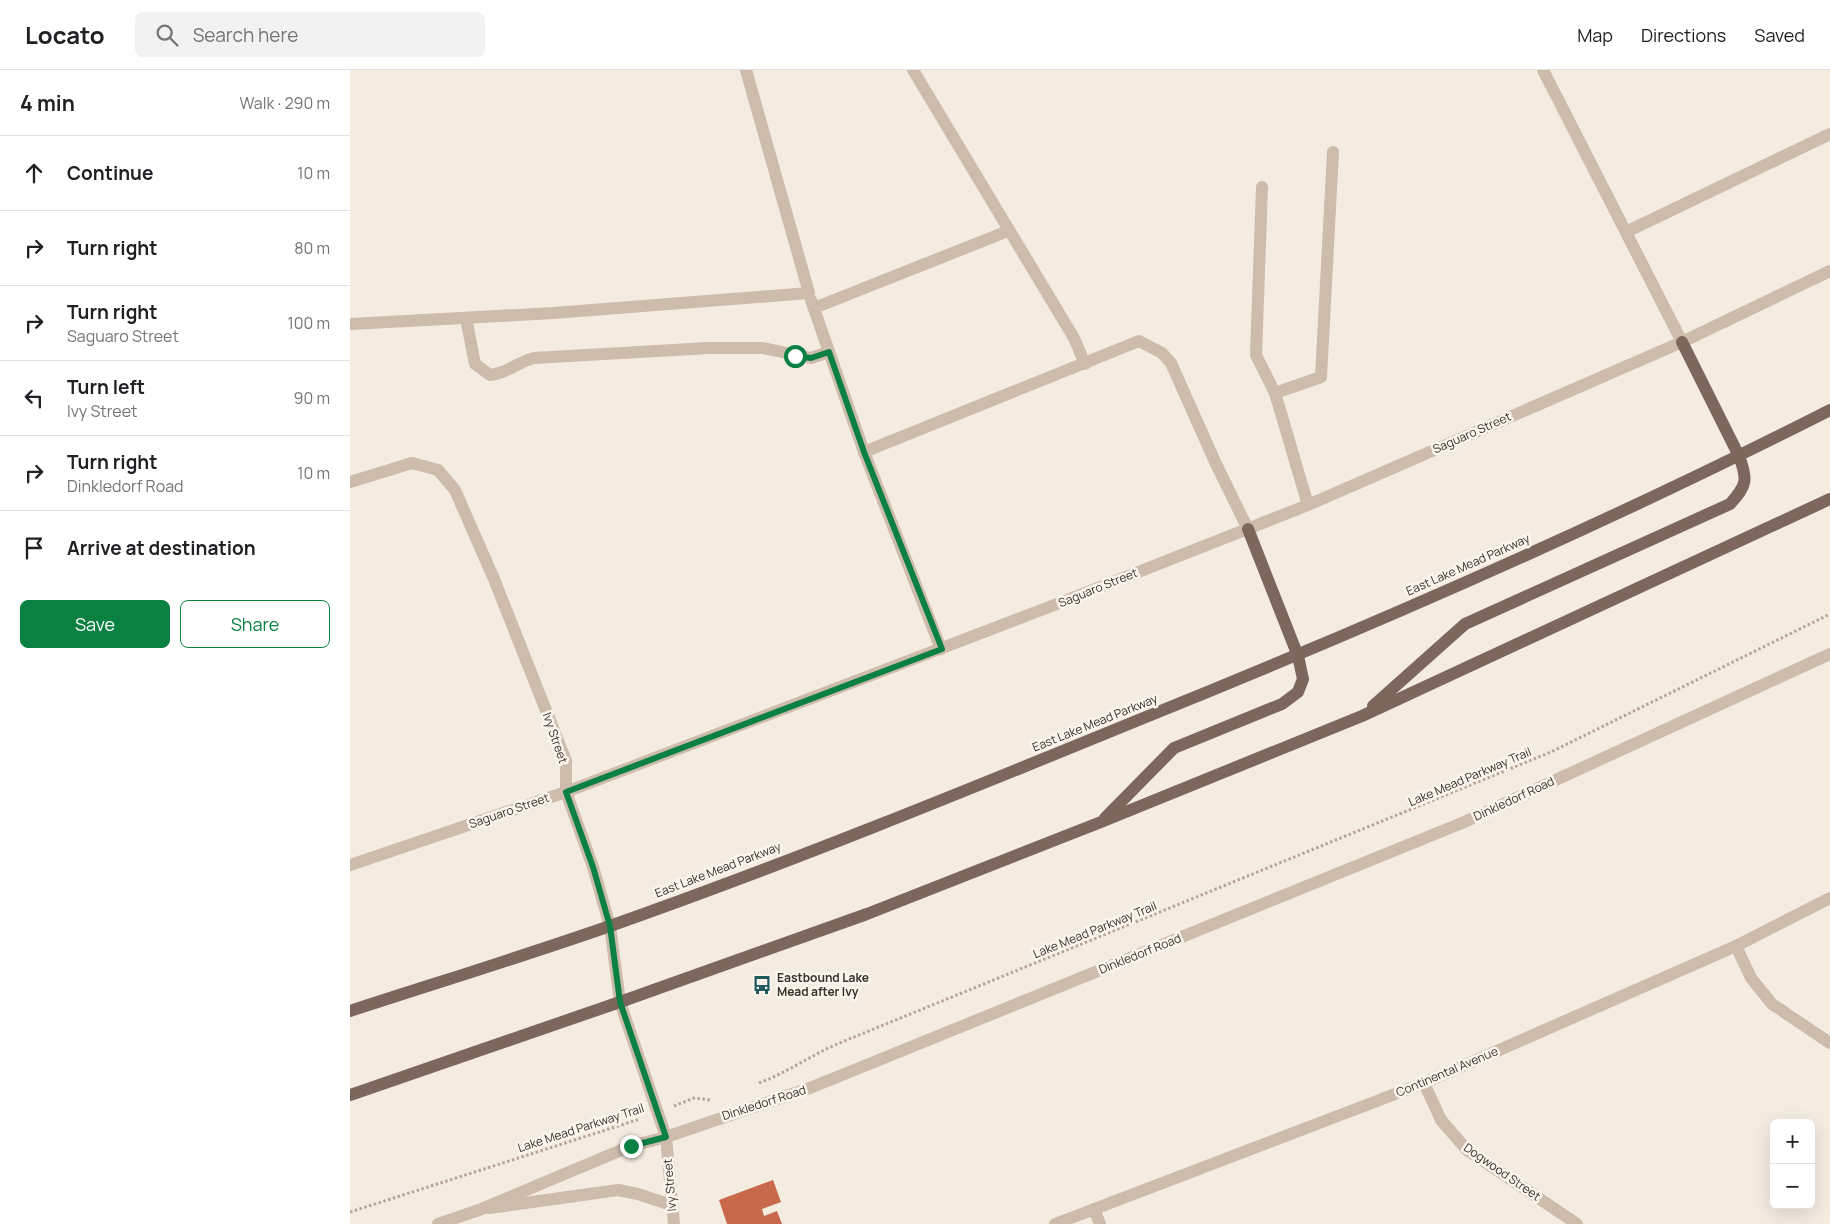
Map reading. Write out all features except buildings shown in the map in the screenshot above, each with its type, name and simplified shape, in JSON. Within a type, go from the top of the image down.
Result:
[{"type":"main road","points":[[1362,716],[1465,624],[1730,504],[1742,490],[1746,475],[1739,456],[1682,342]]},
{"type":"main road","name":"East Lake Mead Parkway","points":[[350,1011],[610,926],[1034,763],[1298,656],[1739,456],[1830,410]]},
{"type":"main road","points":[[350,1095],[867,914],[1101,822],[1362,716],[1830,499]]},
{"type":"main road","points":[[1101,822],[1174,748],[1282,704],[1298,692],[1303,678],[1298,656],[1248,529]]},
{"type":"street","points":[[746,70],[814,308],[864,452],[942,649]]},
{"type":"street","points":[[913,70],[1074,338],[1085,364]]},
{"type":"street","points":[[1544,70],[1682,342]]},
{"type":"street","points":[[1626,232],[1830,134]]},
{"type":"street","points":[[1275,393],[1321,377],[1333,152]]},
{"type":"street","points":[[1262,187],[1256,354],[1275,393],[1308,504]]},
{"type":"street","points":[[814,308],[1008,231]]},
{"type":"street","name":"Saguaro Street","points":[[350,865],[566,792],[942,649],[1248,529],[1682,342],[1830,271]]},
{"type":"street","points":[[350,324],[466,318],[809,293]]},
{"type":"street","points":[[466,318],[475,364],[490,375],[502,374],[525,360],[534,358],[709,348],[763,348],[811,358],[829,352]]},
{"type":"street","points":[[864,452],[1139,341],[1162,353],[1175,371],[1216,464],[1248,529]]},
{"type":"street","name":"Ivy Street","points":[[350,482],[412,463],[438,470],[455,490],[497,588],[566,761],[566,792],[593,867],[610,926],[620,1002],[666,1137],[674,1224]]},
{"type":"street","name":"Dinkledorf Road","points":[[438,1224],[479,1210],[631,1146],[666,1137],[810,1088],[1462,823],[1830,654]]},
{"type":"street","name":"Continental Avenue","points":[[1055,1224],[1424,1082],[1736,946],[1830,898]]},
{"type":"street","points":[[1736,946],[1751,978],[1772,1004],[1830,1043]]},
{"type":"street","name":"Dogwood Street","points":[[1424,1082],[1441,1120],[1468,1150],[1578,1224]]},
{"type":"street","points":[[479,1210],[618,1190],[638,1194],[671,1205]]},
{"type":"street","points":[[1094,1209],[1100,1224]]},
{"type":"path","name":"Lake Mead Parkway Trail","points":[[758,1083],[781,1074],[802,1060],[837,1044],[1551,752],[1830,614]]},
{"type":"path","name":"Lake Mead Parkway Trail","points":[[350,1212],[623,1126],[694,1098],[706,1101],[715,1099]]},
{"type":"place","name":"Eastbound Lake Mead after Ivy","points":[[762,985]]},
{"type":"route","points":[[631,1146],[666,1137],[620,1002],[610,926],[593,867],[566,792],[942,649],[864,452],[829,352],[811,358],[795,356]]}]
